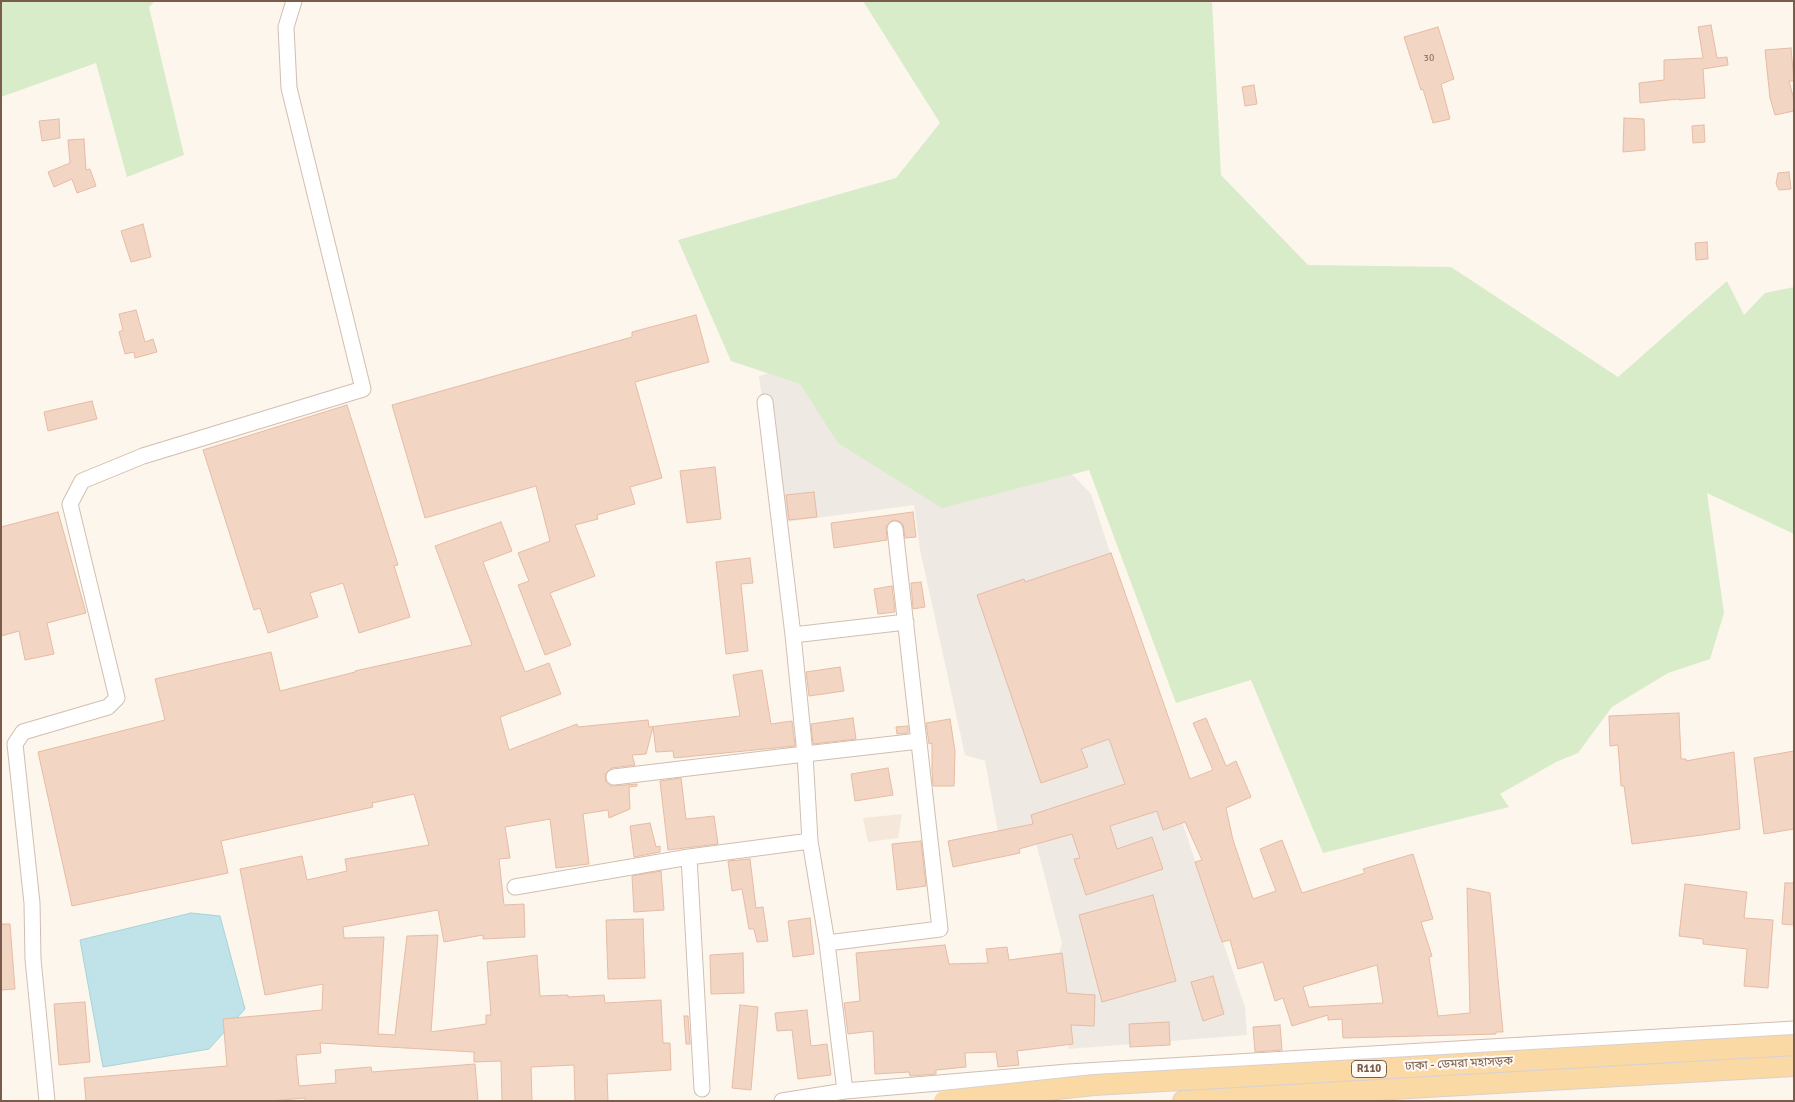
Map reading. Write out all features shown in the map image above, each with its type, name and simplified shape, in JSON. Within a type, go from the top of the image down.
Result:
[{"type":"main road","name":"ঢাকা - ডেমরা মহাসড়ক","points":[[944,1101],[1094,1085],[1794,1045]]},
{"type":"main road","name":"ঢাকা - ডেমরা মহাসড়ক","points":[[1183,1101],[1794,1066]]},
{"type":"street","points":[[47,1101],[33,959],[32,903],[15,744],[23,732],[108,707],[117,698],[70,504],[82,481],[143,456],[363,389],[289,88],[286,27],[294,1]]},
{"type":"street","points":[[765,402],[793,635],[805,754],[810,840],[828,943],[845,1091]]},
{"type":"street","points":[[828,943],[940,929],[895,529]]},
{"type":"street","points":[[793,635],[906,622]]},
{"type":"street","points":[[614,777],[919,741]]},
{"type":"street","points":[[515,887],[689,856],[810,840]]},
{"type":"street","points":[[689,856],[702,1089]]},
{"type":"street","points":[[782,1101],[845,1091],[1061,1072],[1794,1029]]},
{"type":"street","points":[[1057,1101],[1061,1072]]},
{"type":"street","points":[[1061,1072],[1070,1101]]},
{"type":"shaded area","points":[[955,352],[1091,494],[1156,694],[1141,701],[1245,1007],[1247,1035],[1069,1049],[1054,970],[1062,943],[1036,843],[1001,848],[985,761],[965,755],[920,550],[914,505],[778,523],[759,376],[834,355]]},
{"type":"shaded area","points":[[902,814],[898,838],[868,842],[863,818]]},
{"type":"green space","points":[[1,1],[155,1],[149,7],[184,155],[127,177],[96,63],[1,97]]},
{"type":"green space","points":[[863,1],[1212,1],[1221,175],[1308,265],[1451,267],[1618,377],[1727,281],[1744,315],[1765,293],[1794,287],[1794,534],[1707,493],[1724,613],[1710,659],[1668,673],[1612,707],[1578,753],[1556,762],[1500,794],[1509,807],[1323,853],[1251,680],[1176,703],[1089,470],[942,508],[838,443],[800,384],[731,361],[678,240],[896,178],[940,123]]},
{"type":"water","points":[[191,913],[220,916],[245,1009],[209,1049],[103,1067],[80,940]]},
{"type":"building","points":[[1711,25],[1717,58],[1727,57],[1728,65],[1703,69],[1705,98],[1640,103],[1639,83],[1664,80],[1664,60],[1703,58],[1698,27]]},
{"type":"building","points":[[1438,27],[1454,79],[1441,84],[1450,119],[1433,123],[1404,37]]},
{"type":"building","points":[[1791,48],[1794,81],[1789,81],[1794,100],[1794,111],[1775,115],[1770,98],[1765,50]]},
{"type":"building","points":[[1254,85],[1257,104],[1245,106],[1242,87]]},
{"type":"building","points":[[1624,118],[1644,119],[1645,150],[1623,152]]},
{"type":"building","points":[[59,119],[60,138],[42,141],[39,121]]},
{"type":"building","points":[[1704,125],[1705,142],[1693,143],[1692,126]]},
{"type":"building","points":[[84,139],[86,170],[90,169],[96,186],[77,193],[72,179],[54,187],[48,172],[70,163],[68,140]]},
{"type":"building","points":[[1789,172],[1791,189],[1779,190],[1776,184],[1778,173]]},
{"type":"building","points":[[143,224],[151,257],[131,262],[121,231]]},
{"type":"building","points":[[1707,242],[1708,259],[1696,260],[1695,243]]},
{"type":"building","points":[[136,310],[145,342],[153,339],[157,352],[135,358],[134,352],[125,354],[119,332],[123,330],[119,314]]},
{"type":"building","points":[[696,315],[709,362],[635,382],[662,478],[630,487],[635,504],[597,515],[598,519],[575,525],[595,576],[550,593],[571,645],[545,655],[518,585],[529,581],[518,553],[550,541],[536,486],[425,518],[392,405],[632,337],[632,332]]},
{"type":"building","points":[[92,401],[97,419],[48,431],[44,412]]},
{"type":"building","points":[[347,405],[398,565],[394,566],[410,617],[359,633],[343,583],[310,593],[318,617],[268,633],[260,608],[254,610],[203,450]]},
{"type":"building","points":[[715,467],[721,519],[687,523],[680,471]]},
{"type":"building","points":[[814,492],[817,517],[789,520],[786,495]]},
{"type":"building","points":[[58,512],[86,613],[47,623],[54,654],[25,660],[19,631],[1,636],[1,527]]},
{"type":"building","points":[[913,512],[916,537],[905,538],[903,524],[893,520],[886,526],[887,540],[834,548],[831,523]]},
{"type":"building","points":[[501,522],[512,551],[483,562],[525,672],[549,663],[561,694],[500,717],[509,750],[577,724],[578,727],[648,720],[649,727],[740,716],[733,675],[762,670],[771,724],[792,721],[795,746],[674,758],[673,751],[656,752],[653,727],[646,754],[632,755],[635,765],[612,768],[605,774],[606,782],[611,786],[637,784],[637,786],[629,787],[630,809],[609,818],[608,810],[583,814],[589,864],[556,868],[550,819],[505,827],[510,858],[499,859],[504,905],[524,904],[525,937],[483,939],[483,935],[444,942],[438,910],[343,927],[344,938],[384,937],[378,1034],[395,1035],[407,936],[438,935],[431,1032],[486,1024],[486,1015],[491,1015],[487,962],[537,955],[540,996],[604,995],[605,1003],[661,1000],[663,1043],[670,1043],[671,1070],[607,1074],[608,1101],[575,1101],[574,1065],[531,1067],[532,1101],[502,1101],[501,1061],[474,1062],[474,1052],[320,1043],[321,1053],[296,1055],[299,1086],[336,1083],[335,1070],[371,1067],[372,1072],[475,1064],[478,1101],[305,1101],[305,1098],[270,1101],[86,1101],[84,1078],[227,1066],[223,1019],[322,1010],[323,984],[265,995],[240,869],[302,856],[307,880],[347,871],[345,859],[429,845],[414,794],[372,803],[373,807],[221,841],[228,873],[72,906],[38,752],[165,720],[155,679],[271,652],[280,691],[355,671],[472,645],[435,546]]},
{"type":"building","points":[[1111,553],[1190,779],[1213,770],[1193,723],[1206,718],[1226,766],[1236,761],[1251,797],[1226,808],[1233,840],[1253,899],[1276,891],[1260,849],[1282,840],[1302,893],[1365,873],[1363,869],[1413,854],[1433,919],[1421,922],[1432,956],[1429,957],[1438,1016],[1470,1013],[1467,888],[1490,893],[1503,1032],[1496,1032],[1496,1034],[1343,1038],[1342,1019],[1328,1020],[1328,1015],[1292,1026],[1283,998],[1275,1001],[1263,962],[1238,969],[1230,940],[1222,942],[1195,862],[1202,860],[1185,822],[1163,830],[1157,811],[1110,826],[1117,849],[1152,837],[1163,869],[1086,895],[1074,859],[1080,858],[1072,834],[1019,849],[1020,853],[953,867],[948,841],[1033,824],[1031,815],[1125,784],[1109,739],[1081,749],[1088,767],[1041,783],[977,595],[1024,579],[1025,582]],"holes":[[[1377,965],[1383,1003],[1309,1007],[1303,987]]]},
{"type":"building","points":[[750,558],[753,583],[741,584],[748,651],[726,654],[716,562]]},
{"type":"building","points":[[921,582],[925,607],[913,609],[911,583]]},
{"type":"building","points":[[892,586],[895,612],[878,614],[874,589]]},
{"type":"building","points":[[840,667],[844,691],[809,696],[806,672]]},
{"type":"building","points":[[1679,713],[1681,759],[1686,759],[1686,761],[1734,752],[1740,829],[1632,844],[1624,786],[1621,786],[1618,745],[1610,746],[1609,716]]},
{"type":"building","points":[[853,718],[856,739],[813,744],[811,724]]},
{"type":"building","points":[[950,719],[955,751],[954,786],[933,786],[932,743],[929,744],[926,723]]},
{"type":"building","points":[[908,726],[908,733],[897,734],[896,727]]},
{"type":"building","points":[[1794,751],[1794,829],[1764,834],[1754,758]]},
{"type":"building","points":[[888,768],[893,795],[855,801],[851,774]]},
{"type":"building","points":[[681,778],[686,819],[714,816],[718,844],[668,850],[660,781]]},
{"type":"building","points":[[650,823],[656,847],[660,846],[660,852],[634,857],[630,826]]},
{"type":"building","points":[[921,841],[926,886],[897,890],[892,844]]},
{"type":"building","points":[[750,859],[756,908],[763,907],[768,941],[757,942],[754,929],[749,929],[742,889],[732,891],[728,861]]},
{"type":"building","points":[[661,871],[664,910],[634,912],[632,876]]},
{"type":"building","points":[[1785,883],[1794,883],[1794,925],[1782,924]]},
{"type":"building","points":[[1685,884],[1747,892],[1744,918],[1773,920],[1768,988],[1744,986],[1747,949],[1703,944],[1703,939],[1679,936]]},
{"type":"building","points":[[1153,895],[1176,981],[1102,1002],[1079,915]]},
{"type":"building","points":[[810,918],[814,954],[793,957],[788,921]]},
{"type":"building","points":[[643,919],[645,978],[608,979],[606,920]]},
{"type":"building","points":[[1,924],[10,924],[15,989],[1,990]]},
{"type":"building","points":[[945,945],[949,964],[988,963],[986,949],[1007,947],[1009,960],[1062,953],[1067,993],[1095,995],[1094,1026],[1071,1025],[1073,1044],[1017,1051],[1019,1065],[998,1067],[996,1052],[965,1053],[966,1067],[936,1070],[936,1074],[910,1076],[909,1072],[875,1074],[873,1031],[848,1034],[844,1003],[860,1001],[856,953]]},
{"type":"building","points":[[743,953],[744,993],[711,994],[710,955]]},
{"type":"building","points":[[1213,976],[1224,1014],[1203,1021],[1191,982]]},
{"type":"building","points":[[85,1002],[90,1062],[59,1065],[54,1004]]},
{"type":"building","points":[[740,1005],[758,1007],[751,1090],[732,1088]]},
{"type":"building","points":[[807,1010],[811,1046],[827,1044],[831,1075],[798,1079],[792,1030],[777,1031],[775,1013]]},
{"type":"building","points":[[684,1016],[688,1016],[690,1044],[686,1044]]},
{"type":"building","points":[[1169,1022],[1170,1045],[1130,1047],[1129,1024]]},
{"type":"building","points":[[1280,1025],[1282,1050],[1255,1052],[1253,1027]]}]
